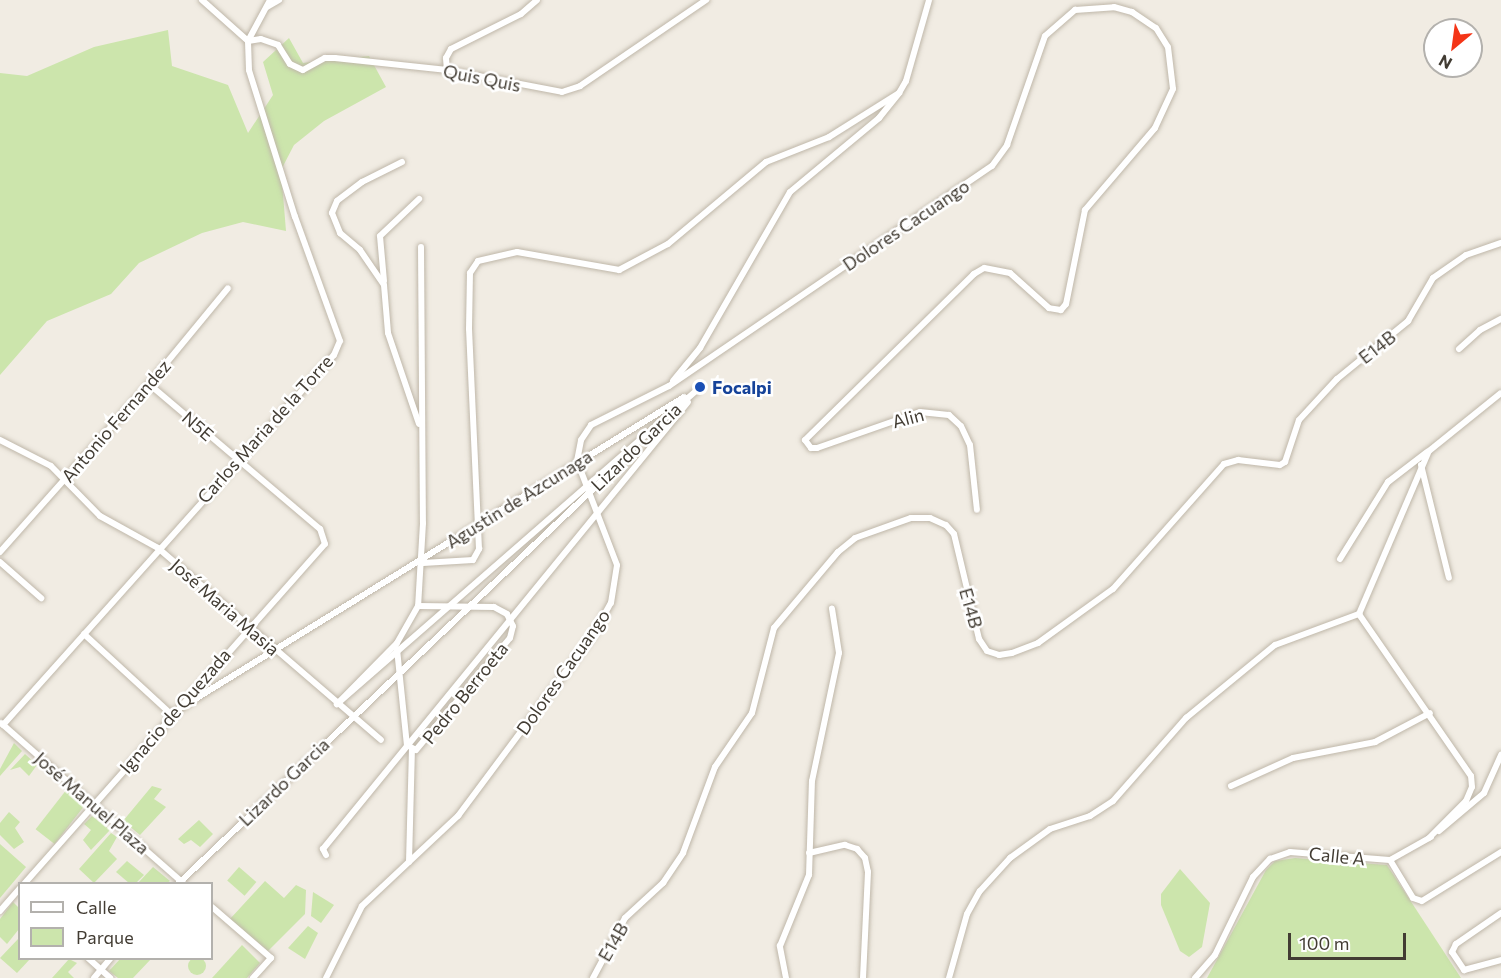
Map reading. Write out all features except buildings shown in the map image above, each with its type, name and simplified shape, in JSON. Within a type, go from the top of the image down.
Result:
[{"type":"street","points":[[201,0],[248,41],[270,0]]},
{"type":"street","points":[[264,9],[279,0]]},
{"type":"street","points":[[447,70],[446,58],[451,49],[521,14],[537,0]]},
{"type":"street","name":"Quis Quis","points":[[248,41],[261,39],[279,45],[290,64],[303,70],[325,58],[335,58],[447,70],[551,92],[572,90],[706,0]]},
{"type":"street","points":[[669,386],[700,348],[790,192],[879,118],[899,93],[906,81],[929,0]]},
{"type":"street","name":"Dolores Cacuango","points":[[326,978],[362,906],[458,816],[602,622],[611,603],[617,571],[578,463],[581,440],[596,420],[669,386],[992,166],[1007,145],[1045,36],[1061,19],[1075,10],[1114,7],[1132,12],[1156,28],[1168,47],[1173,89],[1155,128],[1085,210],[1066,304],[1061,310],[1049,308],[1010,273],[984,268],[974,274],[807,436],[807,445]]},
{"type":"street","name":"Carlos Maria de la Torre","points":[[2,724],[334,355],[340,341],[253,90],[248,41]]},
{"type":"street","points":[[423,561],[473,560],[479,549],[469,330],[471,273],[478,261],[518,252],[620,270],[668,244],[765,162],[829,136],[899,93]]},
{"type":"street","points":[[384,285],[360,250],[340,233],[332,213],[337,201],[362,182],[402,162]]},
{"type":"street","points":[[419,199],[380,236],[388,333],[420,428]]},
{"type":"street","name":"E14B","points":[[593,978],[625,918],[663,883],[683,854],[715,767],[752,713],[761,690],[774,628],[838,552],[855,538],[911,518],[930,518],[946,525],[954,534],[979,639],[987,651],[999,655],[1012,654],[1038,643],[1113,589],[1224,464],[1238,460],[1281,465],[1285,462],[1299,420],[1336,379],[1408,321],[1433,278],[1466,255],[1501,243]]},
{"type":"street","points":[[337,704],[397,644],[418,606],[423,561],[420,428],[421,248]]},
{"type":"street","name":"Antonio Fernandez","points":[[0,552],[149,384],[228,288]]},
{"type":"street","points":[[1459,349],[1480,330],[1501,319]]},
{"type":"street","name":"N5E","points":[[149,384],[320,529],[326,539]]},
{"type":"street","points":[[326,855],[323,849],[410,748],[510,619],[700,387]]},
{"type":"street","name":"Agustin de Azcunaga","points":[[171,714],[423,561],[700,387]]},
{"type":"street","name":"Lizardo Garcia","points":[[182,882],[588,489],[700,387]]},
{"type":"street","points":[[1340,559],[1388,482],[1501,393]]},
{"type":"street","name":"Alin","points":[[807,445],[817,448],[920,412],[949,416],[961,426],[970,445],[977,510]]},
{"type":"street","name":"José Maria Masia","points":[[0,440],[30,452],[65,480],[100,516],[158,548],[381,740]]},
{"type":"street","points":[[949,978],[967,914],[980,891],[1010,858],[1050,829],[1090,816],[1113,801],[1186,718],[1275,645],[1359,614],[1421,464],[1429,451]]},
{"type":"street","points":[[1421,464],[1449,578]]},
{"type":"street","name":"Lizardo Garcia","points":[[337,704],[588,489]]},
{"type":"street","name":"Ignacio de Quezada","points":[[26,882],[326,539]]},
{"type":"street","points":[[0,562],[41,598]]},
{"type":"street","name":"Pedro Berroeta","points":[[410,748],[423,746],[510,638],[510,619],[494,607],[418,606]]},
{"type":"street","points":[[786,978],[779,958],[780,946],[809,875],[812,781],[839,653],[832,609]]},
{"type":"street","points":[[1359,614],[1470,772],[1472,788],[1461,807],[1429,838]]},
{"type":"street","points":[[84,634],[171,714]]},
{"type":"street","name":"Pedro Berroeta","points":[[397,644],[410,748],[409,862]]},
{"type":"street","points":[[1231,786],[1293,758],[1375,742],[1430,713]]},
{"type":"street","name":"José Manuel Plaza","points":[[2,724],[180,882]]},
{"type":"street","name":"Calle A","points":[[1196,978],[1211,962],[1253,877],[1270,859],[1290,852],[1390,860],[1429,838],[1484,794],[1501,754]]},
{"type":"street","points":[[809,853],[845,845],[857,849],[865,858],[868,873],[863,978]]},
{"type":"street","points":[[1390,860],[1413,898],[1422,901],[1501,852]]},
{"type":"street","points":[[0,911],[18,893]]},
{"type":"street","points":[[213,909],[271,958],[253,978]]},
{"type":"street","points":[[1501,913],[1456,944],[1452,952],[1464,970],[1501,960]]},
{"type":"street","points":[[90,960],[110,978]]},
{"type":"street","points":[[94,978],[109,960]]},
{"type":"green space","points":[[168,30],[172,66],[228,85],[248,133],[273,95],[263,62],[289,38],[303,63],[369,56],[386,87],[324,121],[294,145],[281,170],[286,231],[243,222],[202,233],[139,263],[111,294],[47,321],[0,375],[0,73],[27,76],[94,47]]},
{"type":"green space","points":[[14,743],[22,751],[0,776],[0,769]]},
{"type":"green space","points":[[25,754],[37,765],[29,776],[20,767],[10,770]]},
{"type":"green space","points":[[152,786],[162,789],[154,799],[166,807],[140,835],[123,821]]},
{"type":"green space","points":[[67,789],[86,804],[55,844],[36,829]]},
{"type":"green space","points":[[9,812],[20,822],[15,828],[24,842],[14,849],[0,835],[0,823]]},
{"type":"green space","points":[[92,816],[110,830],[91,850],[83,840],[91,830],[84,824]]},
{"type":"green space","points":[[199,820],[213,834],[200,847],[191,840],[184,844],[178,839]]},
{"type":"green space","points":[[111,833],[117,837],[109,851],[117,859],[95,882],[79,869]]},
{"type":"green space","points":[[0,844],[26,867],[0,898]]},
{"type":"green space","points":[[1295,858],[1387,865],[1461,978],[1207,978],[1266,870],[1275,861]]},
{"type":"green space","points":[[127,861],[144,875],[137,882],[128,882],[116,872]]},
{"type":"green space","points":[[153,867],[170,881],[168,882],[139,882]]},
{"type":"green space","points":[[239,867],[256,882],[245,896],[227,881]]},
{"type":"green space","points":[[1180,869],[1210,903],[1202,947],[1189,957],[1180,951],[1161,905],[1161,894]]},
{"type":"green space","points":[[265,881],[284,898],[296,885],[306,890],[305,914],[268,951],[230,919]]},
{"type":"green space","points":[[313,892],[334,905],[321,923],[311,916]]},
{"type":"green space","points":[[13,902],[18,907],[18,930],[7,944],[0,937],[0,919]]},
{"type":"green space","points":[[308,926],[318,933],[305,959],[288,948]]},
{"type":"green space","points":[[18,939],[18,960],[29,960],[17,973],[0,958]]},
{"type":"green space","points":[[242,945],[260,963],[247,978],[212,978]]},
{"type":"green space","points":[[68,960],[77,963],[68,972],[74,978],[52,978]]},
{"type":"green space","points":[[119,960],[150,960],[133,978],[118,978],[109,971]]},
{"type":"green space","points":[[191,960],[203,960],[205,963],[203,972],[197,975],[191,972],[188,966]]},
{"type":"place","name":"Focalpi","points":[[700,387]]}]
